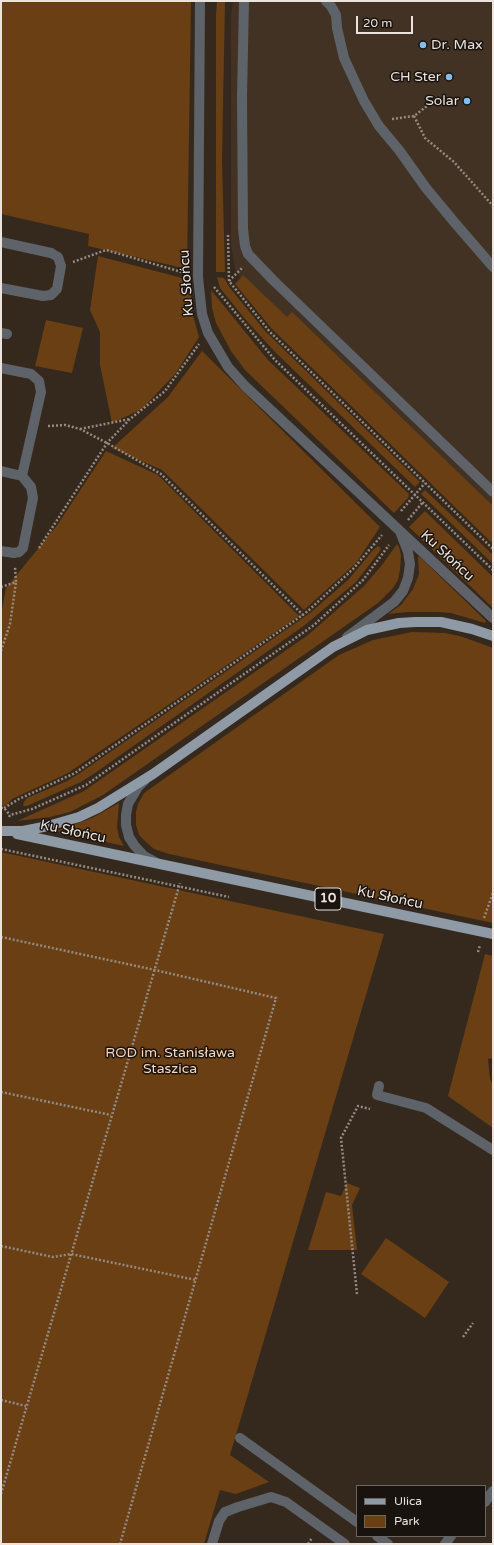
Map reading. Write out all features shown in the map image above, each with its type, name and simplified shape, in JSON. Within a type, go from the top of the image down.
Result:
[{"type":"main road","name":"Ku Słońcu","points":[[1,831],[32,829],[65,822],[98,808],[148,778],[333,647],[367,630],[390,624],[442,622],[458,625],[493,636]]},
{"type":"main road","name":"Ku Słońcu","points":[[1,831],[493,934]]},
{"type":"street","name":"Ku Słońcu","points":[[200,1],[198,277],[202,314],[208,333],[228,367],[245,386],[402,527],[493,618]]},
{"type":"street","points":[[244,1],[242,89],[243,229],[245,246],[248,254],[273,280],[493,492]]},
{"type":"street","points":[[326,1],[336,15],[337,28],[344,58],[364,101],[379,126],[400,150],[426,188],[493,267]]},
{"type":"street","points":[[1,242],[51,253],[58,257],[61,266],[57,289],[51,295],[43,296],[1,288]]},
{"type":"street","points":[[1,368],[30,374],[39,380],[41,392],[22,476]]},
{"type":"street","points":[[1,471],[22,476],[31,487],[33,498],[23,548],[19,552],[14,553],[1,551]]},
{"type":"street","name":"Ku Słońcu","points":[[333,647],[386,608],[399,597],[403,591],[408,578],[410,564],[402,527]]},
{"type":"street","name":"Ku Słońcu","points":[[148,778],[138,787],[128,804],[125,820],[126,829],[131,841],[140,852],[153,861],[163,864]]},
{"type":"street","points":[[379,1086],[377,1096],[426,1108],[493,1150]]},
{"type":"street","points":[[240,1438],[356,1521]]},
{"type":"street","points":[[486,1501],[493,1491]]},
{"type":"street","points":[[212,1544],[219,1521],[225,1512],[238,1506],[271,1497],[286,1502],[345,1544]]},
{"type":"street","points":[[378,1537],[388,1544]]},
{"type":"path","points":[[385,120],[414,116],[431,103]]},
{"type":"path","points":[[414,116],[425,138],[454,162],[493,206]]},
{"type":"path","points":[[61,266],[106,250],[198,277]]},
{"type":"path","points":[[229,281],[245,266]]},
{"type":"path","points":[[23,548],[39,548],[107,443],[130,420],[165,391],[208,333]]},
{"type":"path","points":[[80,429],[130,420]]},
{"type":"path","points":[[34,427],[65,425],[80,429],[161,474],[302,615]]},
{"type":"path","points":[[397,516],[425,483]]},
{"type":"path","points":[[402,527],[423,502]]},
{"type":"path","points":[[10,815],[3,808],[75,773],[302,615],[353,569],[385,531]]},
{"type":"path","points":[[7,820],[10,815],[32,809],[86,785],[314,625],[363,580],[392,541]]},
{"type":"path","points":[[1,651],[10,624],[16,582],[14,553]]},
{"type":"path","points":[[1,587],[16,582]]},
{"type":"path","points":[[1,849],[229,897]]},
{"type":"path","points":[[1,1494],[184,869]]},
{"type":"path","points":[[1,937],[276,998],[120,1544]]},
{"type":"path","points":[[1,1092],[111,1115]]},
{"type":"path","points":[[357,1294],[341,1138],[358,1106],[372,1110]]},
{"type":"path","points":[[1,1246],[53,1257],[71,1254],[196,1280]]},
{"type":"path","points":[[463,1337],[472,1323]]},
{"type":"path","points":[[1,1400],[26,1406]]},
{"type":"shaded area","points":[[233,1],[493,1],[493,521],[242,280],[235,269],[231,245],[231,16]]},
{"type":"green space","points":[[1,1],[191,1],[187,269],[88,246],[89,234],[1,214]]},
{"type":"green space","points":[[217,1],[225,1],[222,160],[225,272],[216,272]]},
{"type":"green space","points":[[98,256],[190,280],[192,312],[199,337],[176,373],[142,409],[112,423],[100,365],[100,332],[90,310]]},
{"type":"green space","points":[[243,275],[287,317],[292,312],[493,506],[492,543],[272,329],[235,284]]},
{"type":"green space","points":[[217,277],[224,278],[230,288],[266,332],[420,482],[415,487],[275,352],[245,319],[220,288]]},
{"type":"green space","points":[[211,290],[268,360],[409,494],[408,498],[394,513],[245,370],[231,351],[216,323],[212,308]]},
{"type":"green space","points":[[46,320],[83,328],[72,373],[35,366]]},
{"type":"green space","points":[[202,351],[380,527],[356,563],[304,610],[162,470],[112,448],[168,397]]},
{"type":"green space","points":[[106,451],[158,475],[299,616],[68,773],[12,799],[5,806],[1,805],[1,615],[6,588],[58,524]]},
{"type":"green space","points":[[425,490],[493,555],[493,564],[421,494]]},
{"type":"green space","points":[[425,511],[493,577],[493,608],[409,527]]},
{"type":"green space","points":[[397,544],[401,555],[398,580],[393,588],[378,603],[103,795],[70,812],[50,817],[17,821],[84,791],[308,635],[364,586]]},
{"type":"green space","points":[[378,546],[381,548],[380,551],[356,582],[305,625],[81,782],[27,806],[23,806],[27,798],[67,781],[80,773],[310,613],[349,579]]},
{"type":"green space","points":[[418,557],[420,557],[486,621],[485,623],[451,613],[408,612],[388,614],[401,605],[413,589],[419,574]]},
{"type":"green space","points":[[412,632],[445,633],[463,637],[493,648],[493,923],[169,854],[154,849],[139,835],[136,825],[136,812],[138,804],[144,793],[339,655],[373,640]]},
{"type":"green space","points":[[119,803],[117,827],[119,837],[124,846],[56,831],[92,818]]},
{"type":"green space","name":"ROD im. Stanisława Staszica","points":[[1,852],[384,934],[230,1455],[269,1482],[236,1494],[220,1490],[204,1544],[1,1544]]},
{"type":"green space","points":[[485,954],[493,956],[493,1058],[488,1059],[490,1079],[493,1085],[493,1128],[448,1096]]},
{"type":"green space","points":[[347,1183],[360,1188],[352,1205],[357,1250],[308,1250],[326,1192],[341,1196]]},
{"type":"green space","points":[[386,1238],[449,1282],[425,1318],[361,1274]]},
{"type":"place","name":"Dr. Max","points":[[423,45]]},
{"type":"place","name":"CH Ster","points":[[449,77]]},
{"type":"place","name":"Solar","points":[[467,101]]}]
